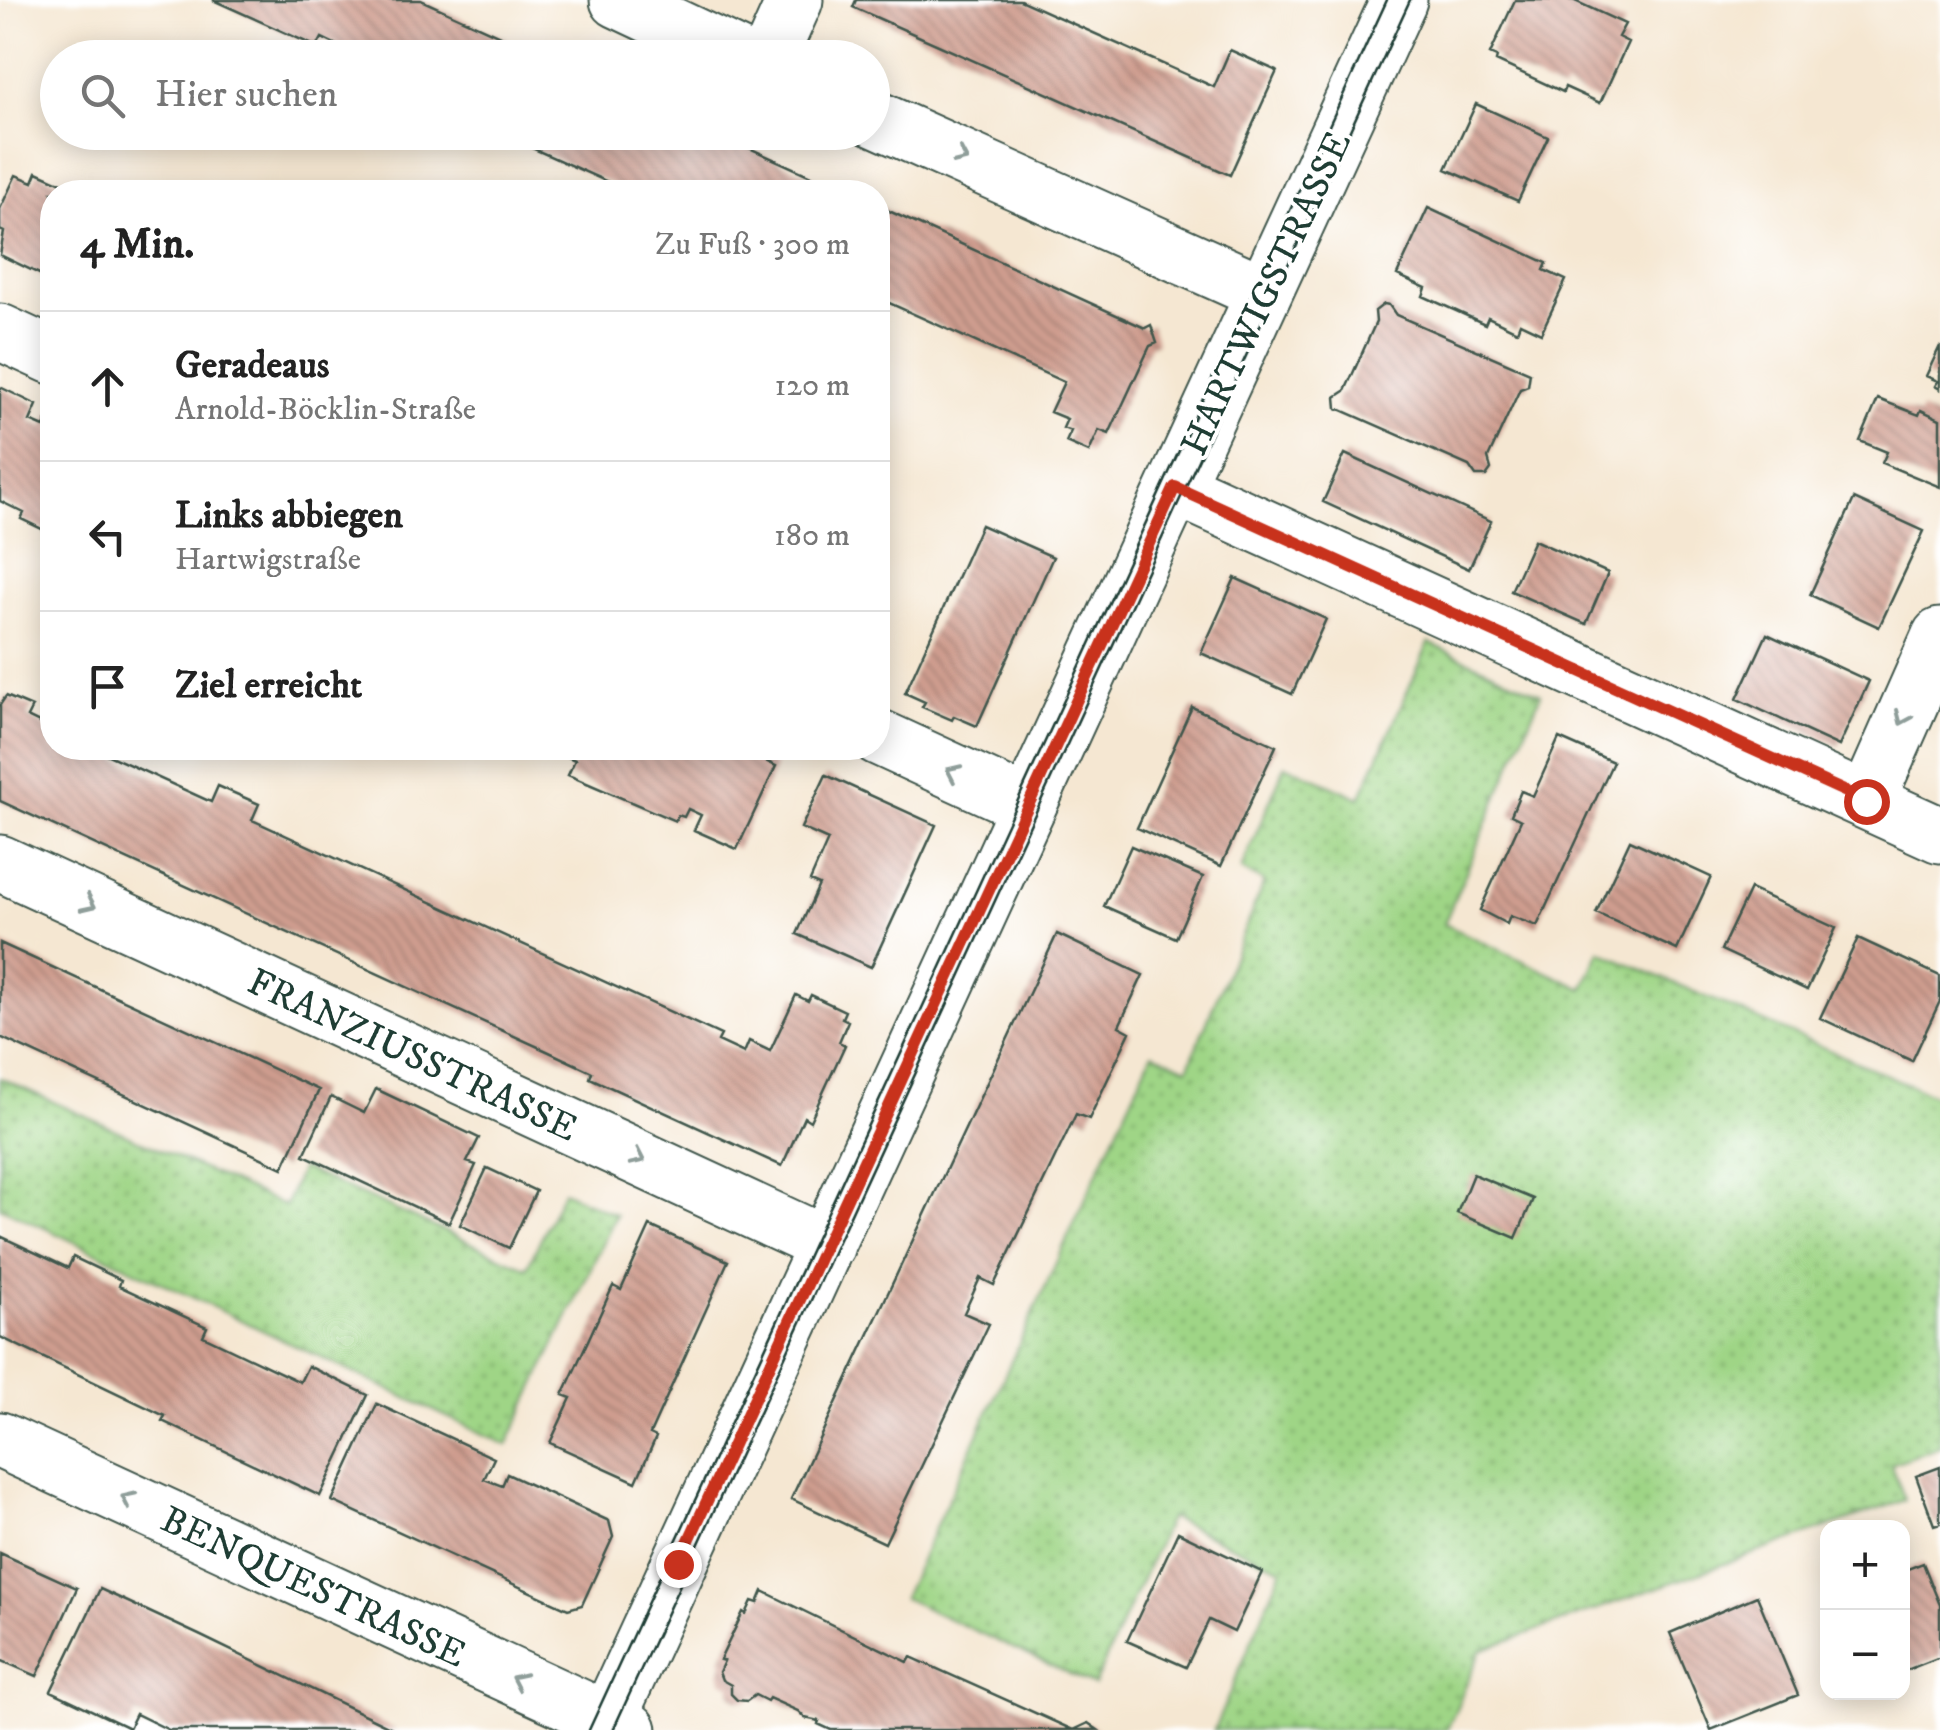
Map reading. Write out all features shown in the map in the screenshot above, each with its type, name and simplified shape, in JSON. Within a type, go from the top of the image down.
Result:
[{"type":"street","points":[[618,0],[703,40]]},
{"type":"street","points":[[777,40],[796,0]]},
{"type":"street","name":"HARTWIGSTRASSE","points":[[613,1727],[827,1245],[1400,0]]},
{"type":"street","points":[[890,125],[1264,293]]},
{"type":"street","points":[[0,332],[40,350]]},
{"type":"street","points":[[1175,487],[1940,835]]},
{"type":"street","points":[[1866,801],[1940,636]]},
{"type":"street","points":[[890,743],[1028,806]]},
{"type":"street","name":"FRANZIUSSTRASSE","points":[[0,863],[827,1245]]},
{"type":"street","name":"BENQUESTRASSE","points":[[0,1440],[613,1727]]},
{"type":"green space","points":[[1429,643],[1541,694],[1444,924],[1583,989],[1600,951],[1940,1098],[1940,1446],[1891,1464],[1905,1500],[1848,1520],[1820,1520],[1820,1530],[1481,1650],[1447,1730],[1214,1730],[1282,1569],[1170,1517],[1094,1685],[903,1598],[1152,1053],[1188,1068],[1264,882],[1241,870],[1285,765],[1360,798]]},
{"type":"green space","points":[[0,1078],[285,1206],[301,1168],[527,1268],[563,1191],[616,1215],[507,1445],[0,1207]]},
{"type":"building","points":[[213,0],[421,0],[509,40],[322,38],[302,40]]},
{"type":"building","points":[[856,0],[1020,0],[1214,87],[1230,50],[1277,71],[1230,175],[853,7]]},
{"type":"building","points":[[1515,0],[1573,0],[1625,24],[1618,37],[1628,42],[1600,103],[1565,87],[1563,92],[1496,61],[1497,57],[1490,54]]},
{"type":"building","points":[[1476,104],[1548,137],[1518,201],[1446,169]]},
{"type":"building","points":[[536,150],[754,150],[820,180],[603,180]]},
{"type":"building","points":[[37,172],[55,180],[40,180],[40,274],[0,255],[4,232],[0,230],[0,209],[16,175],[33,182]]},
{"type":"building","points":[[1428,208],[1547,263],[1544,270],[1566,280],[1541,333],[1520,323],[1517,331],[1488,317],[1485,324],[1423,296],[1426,288],[1397,275]]},
{"type":"building","points":[[890,211],[1145,328],[1151,325],[1157,343],[1150,346],[1109,434],[1099,430],[1089,452],[1066,442],[1071,431],[1063,428],[1067,419],[1050,412],[1064,382],[890,303]]},
{"type":"building","points":[[1384,304],[1396,315],[1530,373],[1528,386],[1520,389],[1488,458],[1491,469],[1486,476],[1476,476],[1469,466],[1337,408],[1336,397],[1345,391],[1376,322],[1375,311]]},
{"type":"building","points":[[1940,346],[1940,389],[1935,386],[1938,381],[1926,376]]},
{"type":"building","points":[[0,387],[37,405],[30,421],[40,425],[40,528],[21,519],[24,513],[0,501]]},
{"type":"building","points":[[1878,399],[1940,419],[1940,487],[1882,463],[1887,452],[1860,441]]},
{"type":"building","points":[[1345,454],[1491,521],[1469,569],[1323,502]]},
{"type":"building","points":[[1854,499],[1924,531],[1879,627],[1810,595]]},
{"type":"building","points":[[981,525],[1053,557],[977,726],[922,707],[925,702],[905,693]]},
{"type":"building","points":[[1534,540],[1608,573],[1586,624],[1511,591]]},
{"type":"building","points":[[1235,578],[1326,619],[1292,694],[1201,653]]},
{"type":"building","points":[[1767,634],[1869,681],[1839,746],[1737,699]]},
{"type":"building","points":[[6,696],[32,707],[27,717],[40,723],[40,760],[119,760],[211,802],[218,786],[259,804],[252,820],[721,1035],[718,1041],[744,1053],[749,1041],[770,1051],[796,995],[808,1001],[811,995],[845,1011],[842,1018],[848,1021],[839,1042],[845,1045],[810,1121],[804,1117],[782,1166],[590,1078],[592,1072],[0,801],[0,705]]},
{"type":"building","points":[[1192,707],[1276,746],[1221,866],[1137,828]]},
{"type":"building","points":[[1559,738],[1613,762],[1537,926],[1510,916],[1507,924],[1480,910],[1521,820],[1511,815],[1521,791],[1533,796]]},
{"type":"building","points":[[575,760],[763,760],[776,766],[737,849],[694,830],[701,815],[688,809],[684,817],[678,815],[675,821],[568,775]]},
{"type":"building","points":[[826,775],[936,825],[871,967],[797,934],[819,885],[810,881],[828,840],[801,828]]},
{"type":"building","points":[[1630,840],[1711,877],[1677,950],[1596,913]]},
{"type":"building","points":[[1131,846],[1203,877],[1176,938],[1104,906]]},
{"type":"building","points":[[1750,889],[1836,928],[1807,990],[1721,950]]},
{"type":"building","points":[[1057,934],[1143,975],[1119,1026],[1130,1032],[1089,1119],[1076,1114],[994,1285],[980,1278],[964,1313],[989,1324],[885,1543],[791,1499]]},
{"type":"building","points":[[1858,938],[1940,976],[1940,1001],[1912,1061],[1820,1018]]},
{"type":"building","points":[[0,943],[319,1090],[283,1168],[0,1037]]},
{"type":"building","points":[[376,1089],[479,1138],[467,1162],[476,1165],[449,1223],[304,1155],[331,1097],[364,1113]]},
{"type":"building","points":[[487,1168],[536,1191],[509,1248],[460,1225]]},
{"type":"building","points":[[1473,1174],[1533,1199],[1516,1238],[1457,1213]]},
{"type":"building","points":[[650,1226],[728,1261],[650,1434],[656,1437],[636,1482],[550,1443],[571,1398],[563,1395],[613,1286],[621,1290]]},
{"type":"building","points":[[0,1236],[68,1268],[73,1257],[121,1280],[119,1286],[207,1327],[203,1336],[300,1382],[308,1366],[368,1395],[320,1496],[162,1421],[165,1416],[0,1337]]},
{"type":"building","points":[[377,1404],[494,1458],[484,1479],[502,1486],[507,1474],[609,1521],[613,1537],[582,1605],[568,1609],[332,1501]]},
{"type":"building","points":[[1940,1467],[1940,1523],[1934,1525],[1916,1476]]},
{"type":"building","points":[[1178,1532],[1262,1572],[1234,1632],[1209,1620],[1186,1667],[1127,1641]]},
{"type":"building","points":[[0,1553],[77,1588],[37,1676],[0,1660]]},
{"type":"building","points":[[1923,1563],[1940,1605],[1940,1657],[1910,1669],[1910,1610],[1910,1568]]},
{"type":"building","points":[[100,1589],[396,1730],[169,1730],[136,1714],[129,1728],[51,1691]]},
{"type":"building","points":[[763,1591],[908,1662],[911,1657],[1073,1730],[831,1730],[769,1698],[767,1701],[755,1695],[747,1701],[737,1700],[731,1694],[731,1685],[722,1680],[719,1672],[724,1661],[720,1660],[743,1612],[746,1614],[752,1601],[758,1603]]},
{"type":"building","points":[[1757,1596],[1798,1695],[1711,1730],[1670,1633]]},
{"type":"building","points":[[1088,1723],[1098,1730],[1073,1730]]},
{"type":"tram line","points":[[589,1730],[1387,0]]},
{"type":"tram line","points":[[613,1730],[1410,0]]},
{"type":"route","points":[[678,1564],[1175,487],[1866,801]]}]
